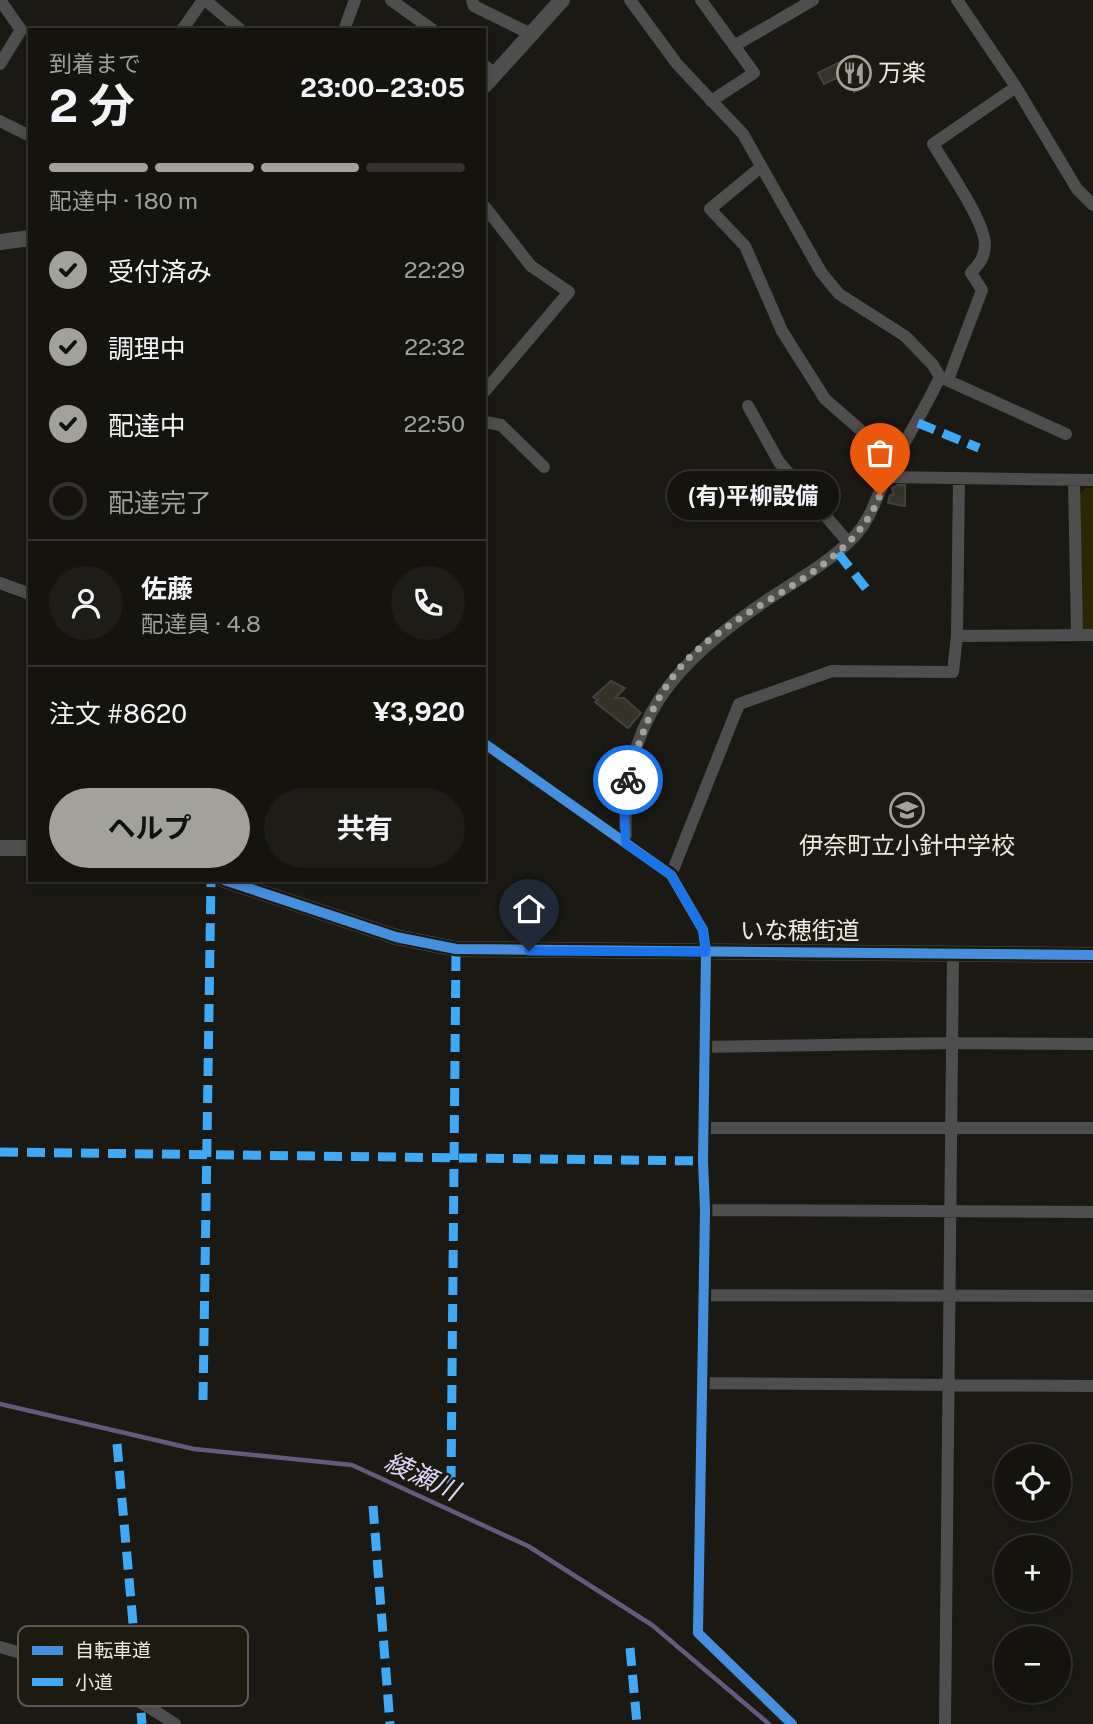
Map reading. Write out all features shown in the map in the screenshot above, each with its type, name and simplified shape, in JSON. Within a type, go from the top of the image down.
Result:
[{"type":"street","points":[[0,0],[21,30],[0,64]]},
{"type":"street","points":[[183,28],[204,0],[239,28]]},
{"type":"street","points":[[345,28],[355,0]]},
{"type":"street","points":[[391,0],[430,28]]},
{"type":"street","points":[[472,0],[474,6],[533,35]]},
{"type":"street","points":[[489,75],[533,35],[562,0]]},
{"type":"street","points":[[630,0],[677,64],[743,134],[821,272],[839,295],[905,336],[944,379],[1066,433]]},
{"type":"street","points":[[734,46],[813,0]]},
{"type":"street","points":[[957,0],[1016,87],[1077,189],[1093,205]]},
{"type":"street","points":[[705,1],[754,73],[711,101]]},
{"type":"street","points":[[626,844],[625,790],[642,729],[679,670],[719,632],[838,553],[873,513],[887,477],[944,379],[982,290],[971,273],[982,261],[985,242],[972,209],[933,144],[1016,87]]},
{"type":"street","points":[[0,121],[28,135]]},
{"type":"street","points":[[761,167],[710,209],[745,246],[782,331],[825,399],[896,461]]},
{"type":"street","points":[[486,208],[531,266],[569,292],[486,390]]},
{"type":"street","points":[[0,242],[28,238]]},
{"type":"street","points":[[748,405],[779,463],[848,542]]},
{"type":"street","points":[[486,422],[501,425],[544,467]]},
{"type":"street","points":[[887,477],[1093,481]]},
{"type":"street","points":[[671,875],[739,704],[832,671],[953,672],[957,636],[959,478]]},
{"type":"street","points":[[1074,480],[1077,635]]},
{"type":"street","points":[[0,583],[28,593]]},
{"type":"street","points":[[957,636],[1093,635]]},
{"type":"street","points":[[486,745],[671,875],[703,930],[706,952],[703,1128],[705,1210],[698,1633],[792,1724]]},
{"type":"street","points":[[0,848],[28,848]]},
{"type":"street","name":"いな穂街道","points":[[229,882],[384,934],[456,949],[1093,955]]},
{"type":"street","points":[[945,1724],[953,954]]},
{"type":"street","points":[[704,1047],[1093,1044]]},
{"type":"street","points":[[703,1128],[1093,1128]]},
{"type":"street","points":[[705,1210],[1093,1212]]},
{"type":"street","points":[[702,1295],[1093,1296]]},
{"type":"street","points":[[701,1383],[1093,1386]]},
{"type":"street","points":[[0,1647],[18,1652]]},
{"type":"street","points":[[149,1706],[175,1724]]},
{"type":"shaded area","points":[[1085,488],[1093,488],[1093,631],[1085,631],[1081,626],[1079,495]]},
{"type":"building","points":[[854,55],[869,85],[854,92],[845,74],[824,84],[818,73]]},
{"type":"building","points":[[905,485],[905,506],[888,503],[890,495],[894,495],[892,488]]},
{"type":"building","points":[[611,681],[625,688],[615,698],[624,698],[641,713],[628,728],[595,702],[598,700],[593,697]]},
{"type":"waterway","name":"綾瀬川","points":[[0,1404],[194,1449],[352,1465],[528,1546],[652,1625],[769,1724]]},
{"type":"marked path","points":[[918,423],[979,448]]},
{"type":"marked path","points":[[838,553],[868,591]]},
{"type":"marked path","points":[[203,1400],[211,882]]},
{"type":"marked path","points":[[451,1484],[456,949]]},
{"type":"marked path","points":[[0,1152],[703,1161]]},
{"type":"marked path","points":[[117,1444],[133,1626]]},
{"type":"marked path","points":[[373,1506],[390,1724]]},
{"type":"marked path","points":[[630,1648],[637,1724]]},
{"type":"marked path","points":[[140,1706],[142,1724]]},
{"type":"cycle path","points":[[486,745],[671,875],[703,930],[706,952],[703,1161],[705,1210],[698,1633],[792,1724]]},
{"type":"cycle path","points":[[230,882],[396,937],[456,949],[1093,955]]},
{"type":"way so far","points":[[628,780],[642,729],[679,670],[719,632],[838,553],[873,513],[880,495]]},
{"type":"place","name":"万楽","points":[[854,73]]},
{"type":"place","name":"(有)平柳設備","points":[[880,495]]},
{"type":"place","name":"伊奈町立小針中学校","points":[[907,810]]},
{"type":"route","points":[[529,951],[706,952],[703,930],[671,875],[626,844],[624,814],[628,780]]}]
